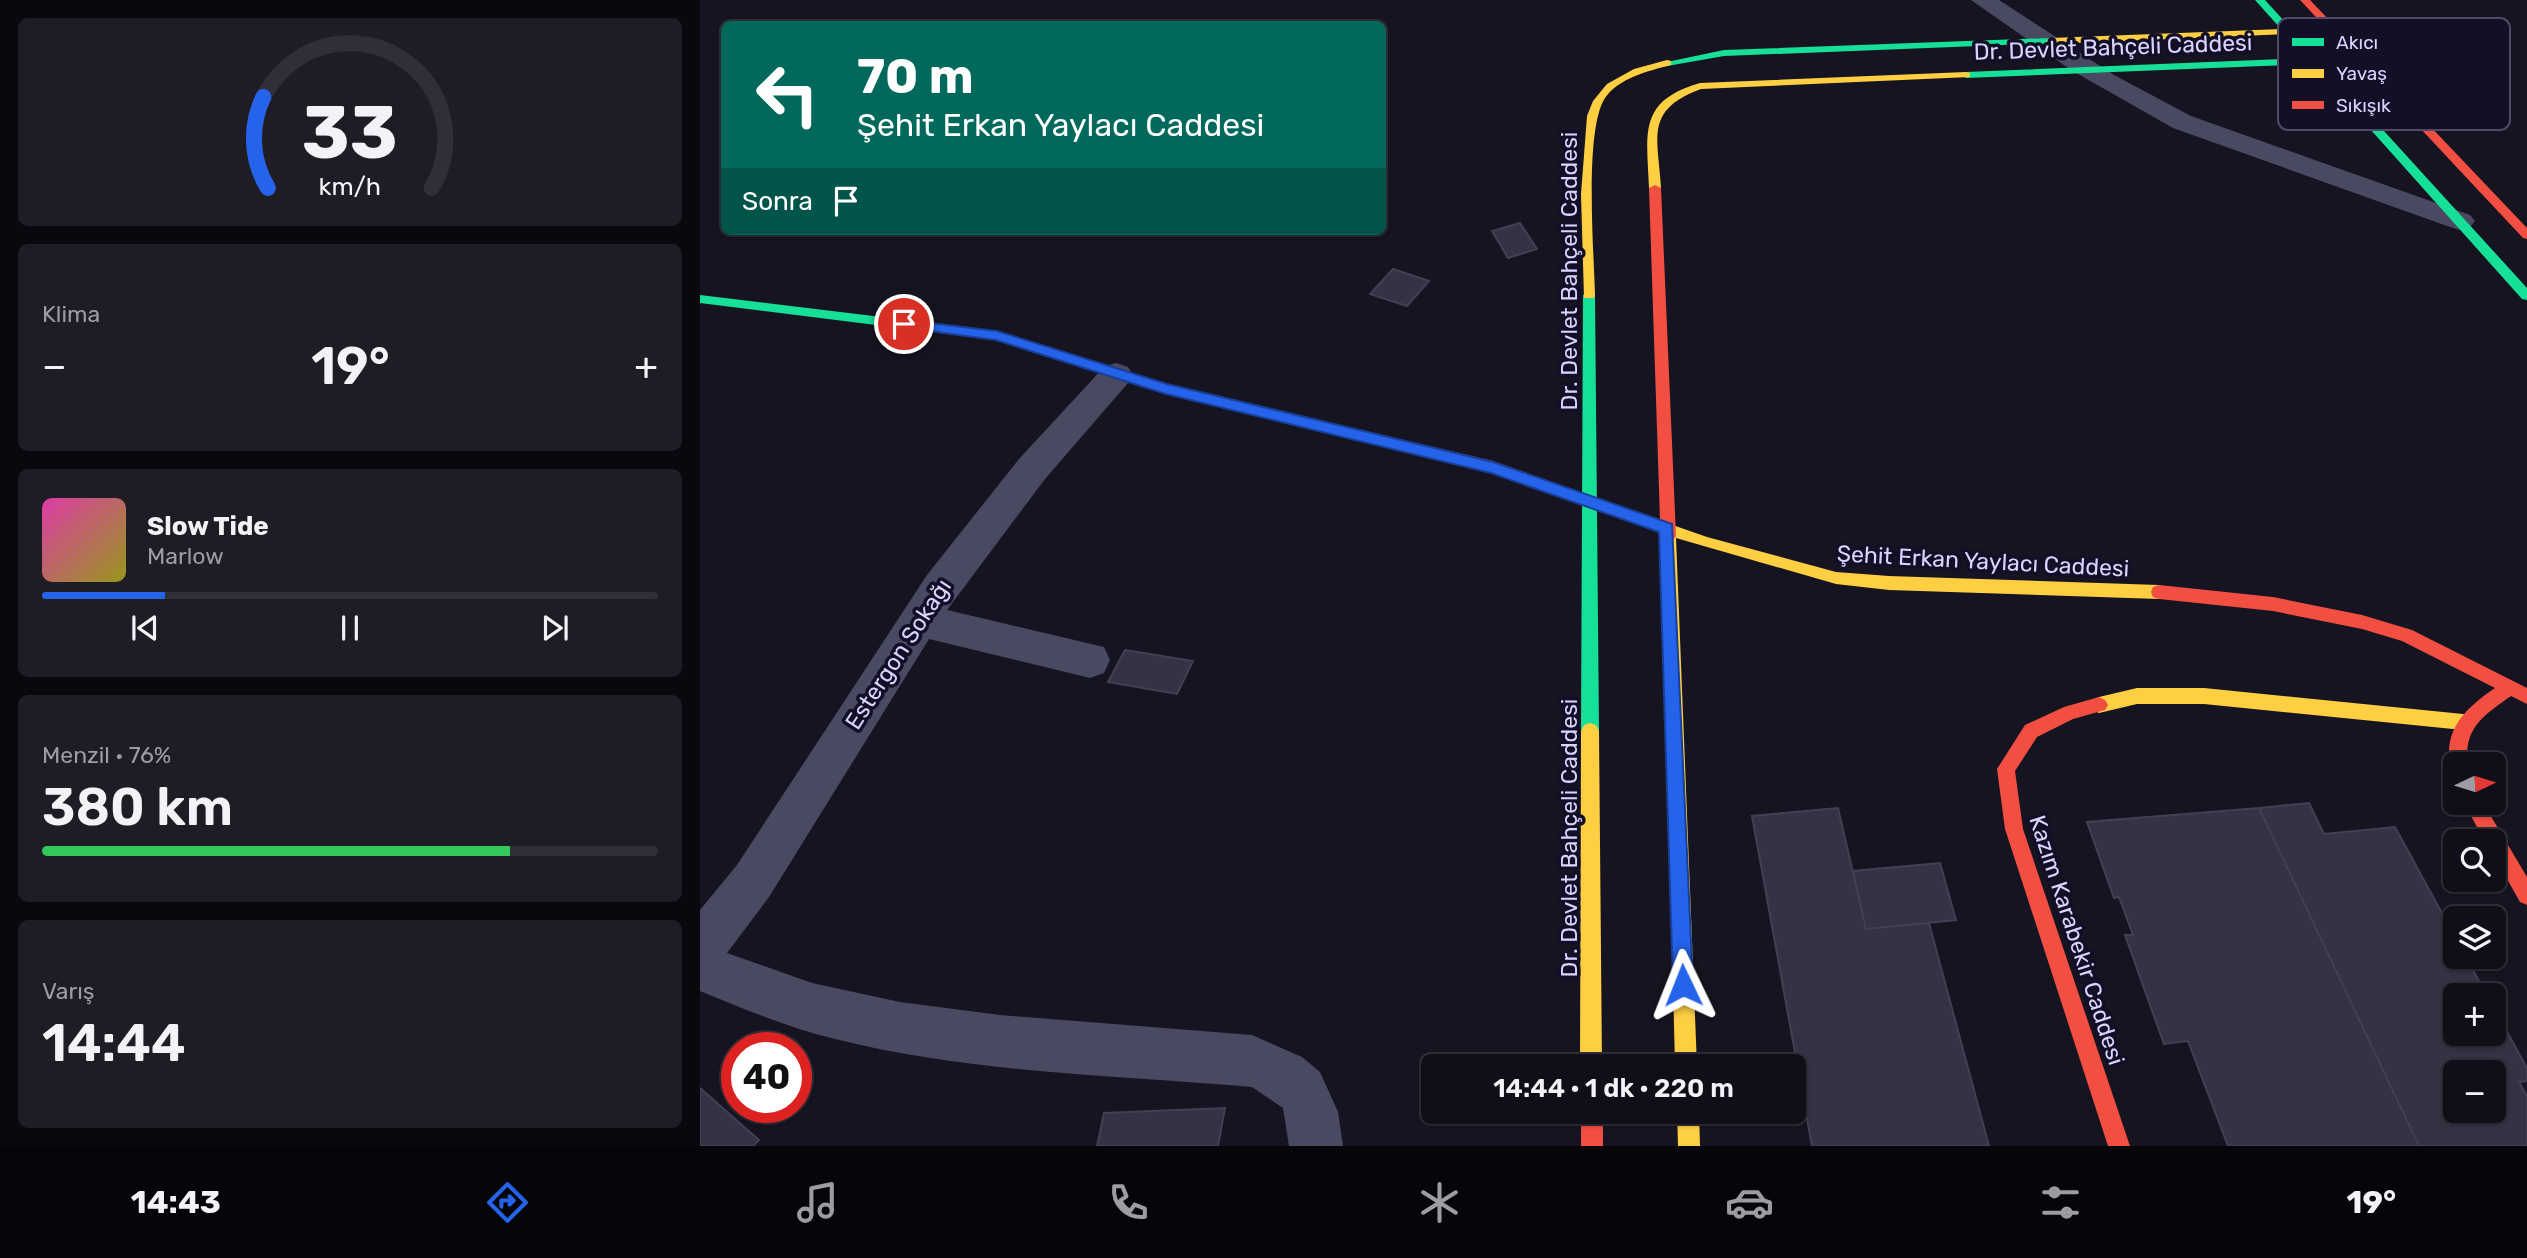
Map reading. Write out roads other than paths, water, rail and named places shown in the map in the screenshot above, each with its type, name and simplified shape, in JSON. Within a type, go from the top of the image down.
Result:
[{"type":"street","points":[[1983,0],[2085,71],[2141,103],[2182,122],[2460,221]]},
{"type":"street","points":[[2260,0],[2278,20]]},
{"type":"street","points":[[2305,0],[2322,18]]},
{"type":"street","name":"Dr. Devlet Bahçeli Caddesi","points":[[1591,1054],[1592,501],[1588,176],[1591,125],[1598,100],[1616,85],[1652,65],[1681,57],[2040,39],[2278,31]]},
{"type":"street","name":"Dr. Devlet Bahçeli Caddesi","points":[[1686,1054],[1653,119],[1658,104],[1669,95],[1700,86],[2278,63]]},
{"type":"street","points":[[2377,130],[2527,296]]},
{"type":"street","points":[[2428,130],[2527,235]]},
{"type":"street","name":"Şehit Erkan Yaylacı Caddesi","points":[[700,299],[997,336],[1116,375],[1493,467],[1772,563],[1836,578],[1889,583],[2170,592],[2273,604],[2362,622],[2406,635],[2527,696]]},
{"type":"street","name":"Estergon Sokağı","points":[[700,948],[753,881],[918,620],[980,533],[1116,375]]},
{"type":"street","points":[[918,620],[1090,660]]},
{"type":"street","points":[[2455,752],[2454,747],[2463,722],[2510,687]]},
{"type":"street","name":"Kazım Karabekir Caddesi","points":[[2119,1146],[2014,829],[2006,769],[2031,731],[2070,712],[2137,696],[2204,696],[2463,722]]},
{"type":"street","points":[[2481,816],[2527,895]]},
{"type":"street","points":[[700,967],[779,998],[850,1018],[965,1036],[1252,1060],[1288,1075],[1304,1091],[1313,1114],[1316,1146]]},
{"type":"street","points":[[1592,1124],[1592,1146]]},
{"type":"street","points":[[1688,1124],[1689,1146]]}]
